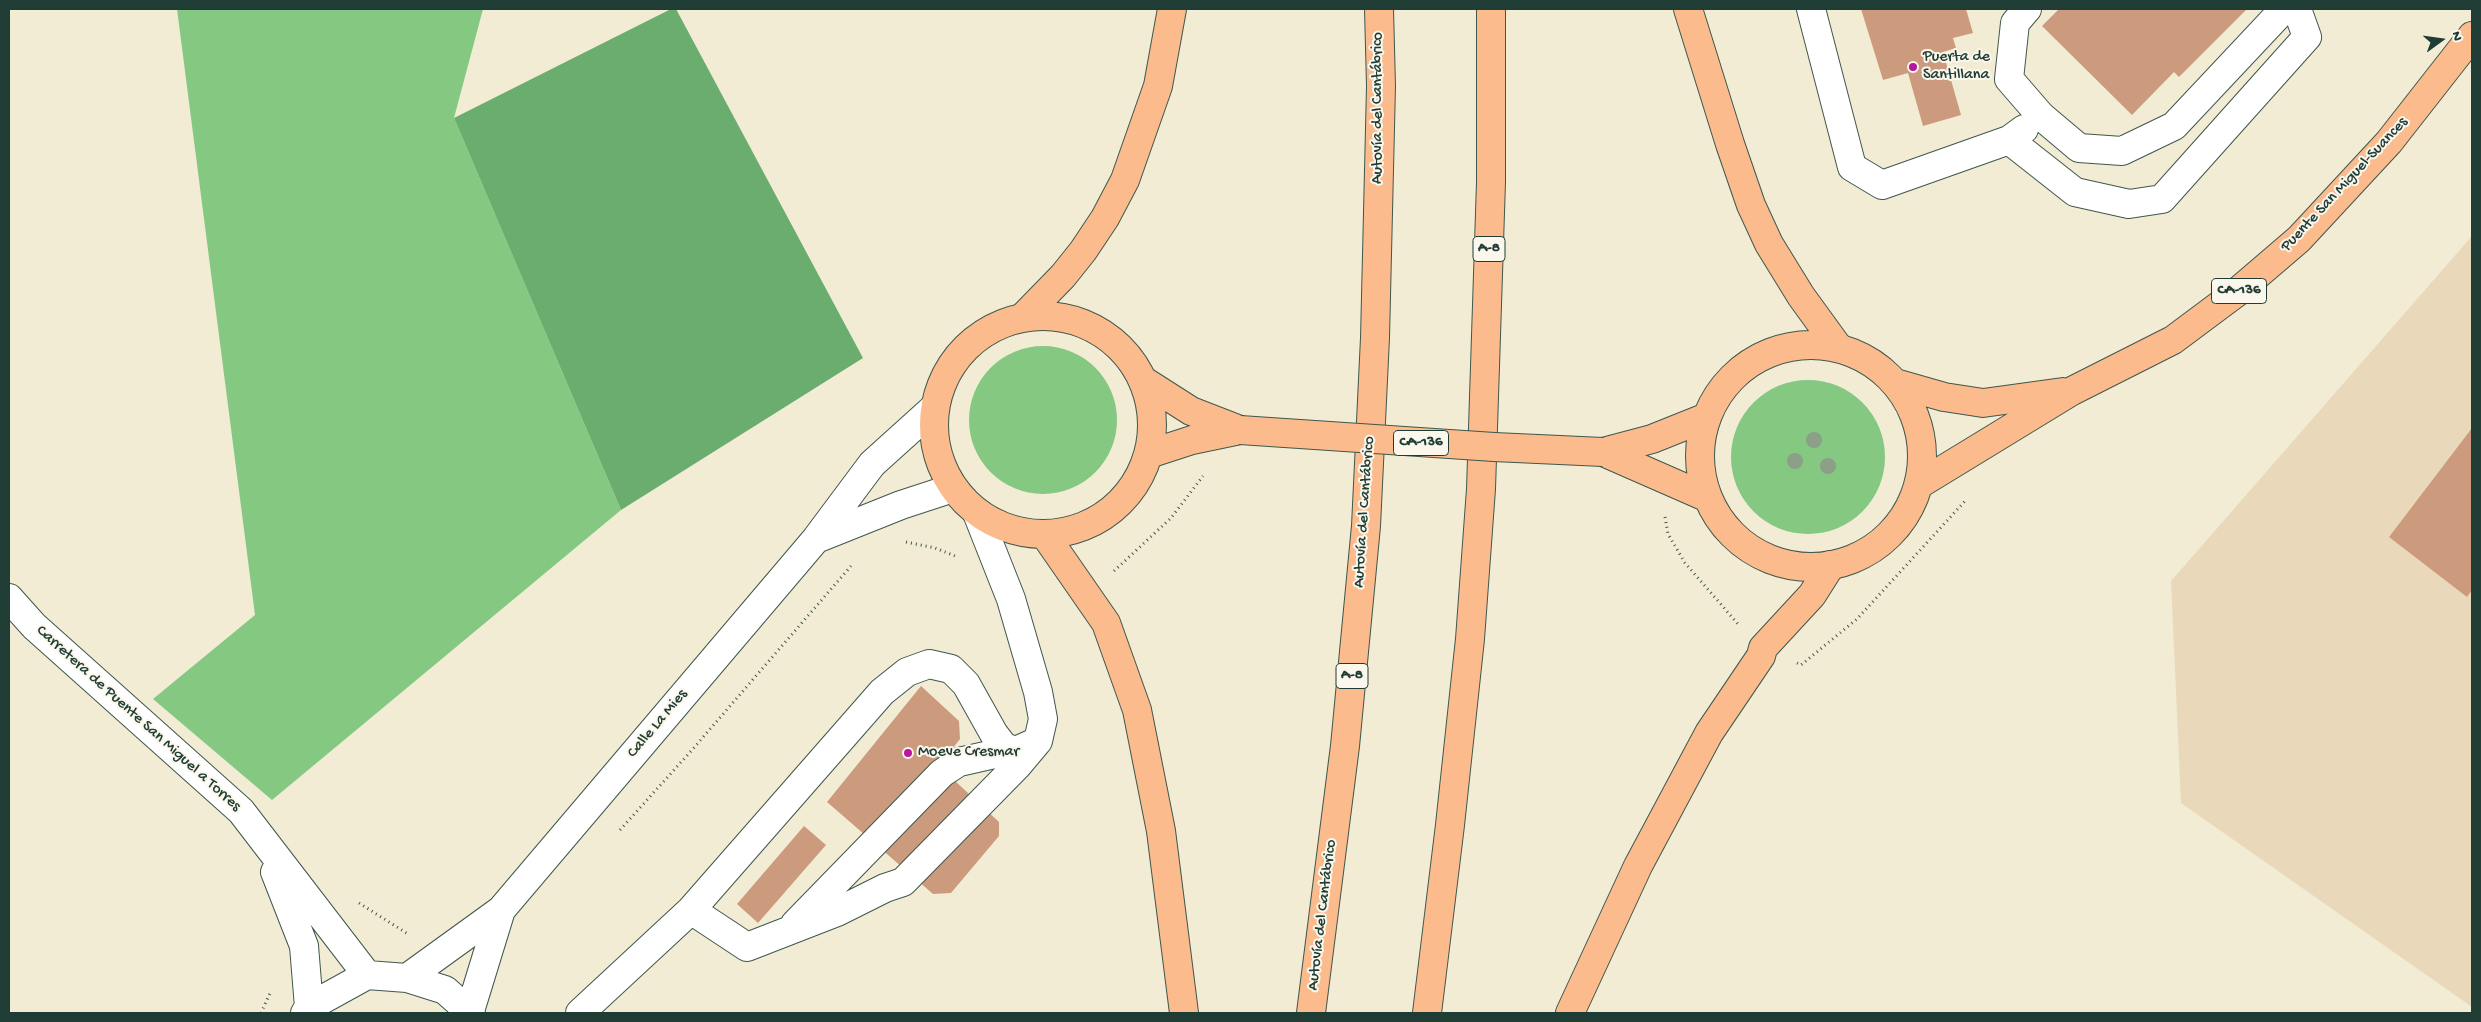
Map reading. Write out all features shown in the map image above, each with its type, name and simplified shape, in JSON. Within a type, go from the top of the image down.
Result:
[{"type":"main road","points":[[1024,316],[1063,276],[1083,251],[1105,218],[1125,180],[1146,126],[1158,86],[1172,9]]},
{"type":"main road","name":"Autovía del Cantábrico","points":[[1311,1013],[1346,746],[1366,526],[1378,243],[1381,86],[1379,9]]},
{"type":"main road","name":"A-8","points":[[1427,1013],[1470,639],[1481,489],[1491,182],[1491,9]]},
{"type":"main road","points":[[1688,9],[1751,205],[1769,244],[1801,296],[1838,348]]},
{"type":"main road","name":"Puente San Miguel-Suances","points":[[1918,485],[2072,391],[2173,340],[2236,293],[2299,239],[2389,142],[2472,36]]},
{"type":"main road","points":[[1024,316],[1060,316],[1095,328],[1124,350],[1144,381],[1153,418],[1149,454],[1134,487],[1110,512],[1079,529],[1045,535],[1009,530],[977,513],[953,488],[936,450],[934,408],[944,375],[964,347],[991,327],[1024,316]]},
{"type":"main road","points":[[1805,344],[1838,348],[1869,361],[1895,383],[1914,414],[1922,449],[1918,485],[1906,514],[1886,538],[1861,555],[1831,565],[1801,567],[1772,560],[1745,546],[1724,524],[1708,498],[1700,472],[1700,444],[1707,417],[1722,388],[1745,366],[1774,350],[1805,344]]},
{"type":"main road","points":[[1144,381],[1191,411],[1240,430]]},
{"type":"main road","name":"Puente San Miguel-Suances","points":[[1895,383],[1944,398],[1983,403],[2072,391]]},
{"type":"main road","points":[[1603,452],[1652,439],[1707,417]]},
{"type":"main road","points":[[1149,454],[1192,440],[1240,430]]},
{"type":"main road","name":"CA-136","points":[[1240,430],[1494,447],[1603,452]]},
{"type":"main road","points":[[1603,452],[1708,498]]},
{"type":"main road","points":[[1045,535],[1106,624],[1137,710],[1162,841],[1184,1013]]},
{"type":"main road","points":[[1570,1013],[1638,866],[1709,733],[1761,656],[1763,648],[1812,596],[1831,565]]},
{"type":"street","points":[[1811,9],[1852,167],[1882,185],[2009,140],[2041,116]]},
{"type":"street","points":[[2027,9],[2015,23],[2009,79],[2041,116],[2079,148],[2122,150],[2174,126],[2284,9]]},
{"type":"street","points":[[2009,140],[2075,192],[2129,204],[2162,199],[2307,37],[2297,9]]},
{"type":"street","points":[[2075,192],[2092,149]]},
{"type":"street","name":"Calle La Mies","points":[[407,978],[501,910],[816,539],[872,464],[934,408]]},
{"type":"street","name":"Calle La Mies","points":[[816,539],[901,505],[953,488]]},
{"type":"street","points":[[690,910],[747,947],[790,928],[837,912],[885,888],[903,882],[1017,766],[1043,719],[1038,692],[1011,599],[977,513]]},
{"type":"street","name":"Carretera de Puente San Miguel a Torres","points":[[9,598],[34,626],[240,811],[367,975]]},
{"type":"street","points":[[580,1013],[690,910],[882,692],[907,672],[929,664],[951,669],[966,684],[994,734],[1004,747],[1027,746]]},
{"type":"street","points":[[790,928],[942,773],[959,762],[1027,746]]},
{"type":"street","name":"Carretera de Puente San Miguel a Torres","points":[[264,842],[304,946],[307,1010]]},
{"type":"street","name":"Calle La Mies","points":[[470,1012],[501,910]]},
{"type":"street","points":[[307,1010],[367,975],[407,978],[445,990],[470,1012]]},
{"type":"path","points":[[1112,572],[1171,518],[1205,473]]},
{"type":"path","points":[[904,542],[935,548],[960,558]]},
{"type":"path","points":[[614,836],[857,562]]},
{"type":"path","points":[[353,899],[408,934],[415,933]]},
{"type":"shaded area","points":[[2472,236],[2472,1007],[2181,803],[2171,581]]},
{"type":"green space","points":[[177,9],[483,9],[454,118],[621,510],[272,800],[153,699],[255,615]]},
{"type":"green space","points":[[671,9],[676,9],[863,358],[621,510],[454,118]]},
{"type":"green space","points":[[1043,346],[1058,347],[1072,351],[1096,367],[1112,391],[1116,405],[1116,435],[1112,449],[1096,473],[1072,489],[1058,493],[1043,494],[1028,493],[1014,489],[990,473],[974,449],[970,435],[969,420],[970,405],[974,391],[990,367],[1014,351],[1028,347]]},
{"type":"green space","points":[[1808,380],[1823,381],[1838,386],[1863,402],[1879,427],[1884,442],[1884,472],[1879,487],[1863,512],[1838,528],[1823,533],[1808,534],[1793,533],[1778,528],[1753,512],[1737,487],[1732,472],[1731,457],[1732,442],[1737,427],[1753,402],[1778,386],[1793,381]]},
{"type":"building","name":"Puerta de Santillana","points":[[1861,9],[1966,9],[1973,33],[1953,38],[1956,48],[1943,52],[1961,115],[1923,126],[1908,73],[1883,80]]},
{"type":"building","points":[[2059,9],[2247,9],[2179,77],[2174,72],[2132,115],[2042,26]]},
{"type":"building","points":[[2472,428],[2472,590],[2467,597],[2389,537]]},
{"type":"building","points":[[921,686],[959,721],[960,739],[939,766],[999,822],[999,836],[951,893],[933,894],[827,802]]},
{"type":"building","points":[[804,826],[826,845],[758,923],[737,904]]},
{"type":"place","name":"Puerta de Santillana","points":[[1913,67]]},
{"type":"place","name":"Moeve Cresmar","points":[[908,753]]}]
